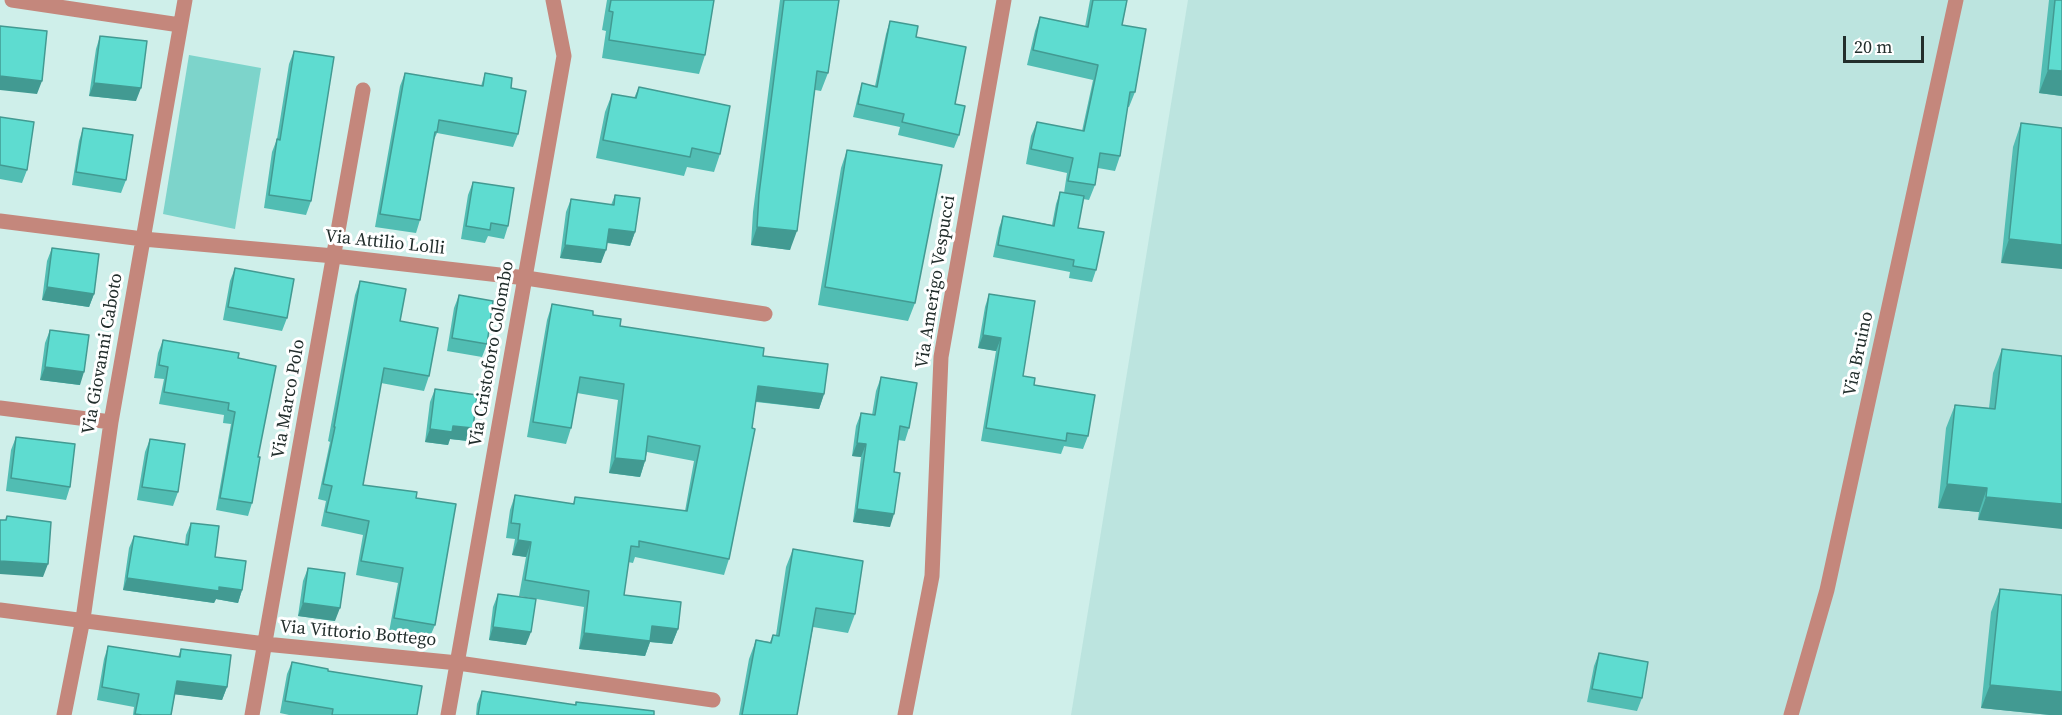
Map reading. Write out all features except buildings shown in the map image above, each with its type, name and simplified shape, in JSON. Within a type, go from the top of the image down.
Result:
[{"type":"street","points":[[12,0],[180,25]]},
{"type":"street","name":"Via Giovanni Caboto","points":[[64,715],[83,619],[111,422],[185,0]]},
{"type":"street","name":"Via Cristoforo Colombo","points":[[448,715],[564,56],[553,0]]},
{"type":"street","name":"Via Amerigo Vespucci","points":[[905,715],[932,576],[941,357],[1004,0]]},
{"type":"street","name":"Via Bruino","points":[[1791,715],[1827,590],[1956,0]]},
{"type":"street","name":"Via Marco Polo","points":[[252,715],[363,90]]},
{"type":"street","name":"Via Attilio Lolli","points":[[0,221],[143,239],[334,256],[526,278],[765,314]]},
{"type":"street","points":[[0,408],[111,422]]},
{"type":"street","name":"Via Vittorio Bottego","points":[[0,610],[265,644],[458,663],[713,700]]},
{"type":"shaded area","points":[[1188,0],[2062,0],[2062,715],[1071,715]]},
{"type":"shaded area","points":[[189,55],[261,68],[235,229],[163,214]]}]
